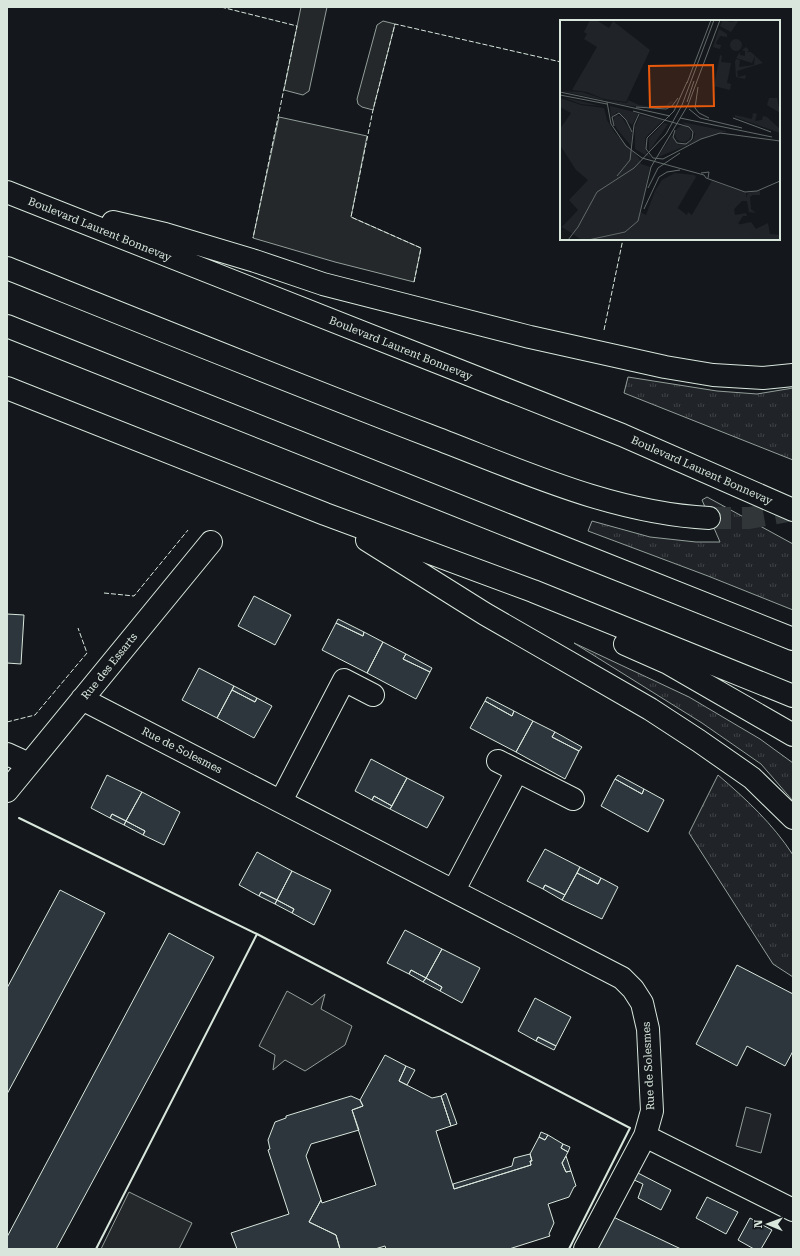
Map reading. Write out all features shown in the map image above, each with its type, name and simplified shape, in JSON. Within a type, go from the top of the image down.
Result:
[{"type":"main road","name":"Boulevard Laurent Bonnevay","points":[[7,192],[622,435],[790,508]]},
{"type":"main road","points":[[30,202],[164,234],[256,261],[323,284],[545,340],[712,376],[764,378],[793,375]]},
{"type":"main road","points":[[7,268],[337,400],[546,479],[614,503],[664,514],[709,518]]},
{"type":"main road","points":[[7,326],[793,639]]},
{"type":"main road","points":[[7,388],[325,514],[533,591],[793,696]]},
{"type":"main road","points":[[325,514],[668,663],[793,735]]},
{"type":"main road","points":[[325,514],[485,614],[650,709],[699,740],[752,778],[793,818]]},
{"type":"main road","name":"Rue des Essarts","points":[[7,791],[211,542]]},
{"type":"main road","points":[[281,801],[344,680],[373,695]]},
{"type":"main road","name":"Rue de Solesmes","points":[[82,699],[622,978],[633,989],[642,1003],[648,1029],[652,1111],[645,1136],[585,1249]]},
{"type":"main road","points":[[7,754],[29,764]]},
{"type":"main road","points":[[454,890],[508,766],[573,799]]},
{"type":"main road","points":[[645,1136],[793,1210]]},
{"type":"green space","points":[[628,377],[717,391],[757,394],[793,388],[793,460],[624,393]]},
{"type":"green space","points":[[707,497],[793,544],[793,610],[588,531],[592,521],[650,537],[696,542],[720,542],[702,500]]},
{"type":"green space","points":[[574,643],[689,697],[760,739],[793,763],[793,801],[761,764],[702,723]]},
{"type":"green space","points":[[718,775],[758,812],[777,833],[793,855],[793,977],[773,964],[689,833]]},
{"type":"green space","points":[[746,1107],[771,1114],[761,1153],[736,1146]]},
{"type":"shaded area","points":[[301,7],[327,7],[309,91],[303,95],[284,90]]},
{"type":"shaded area","points":[[383,21],[395,24],[373,110],[362,107],[358,104],[357,99],[377,25]]},
{"type":"shaded area","points":[[279,117],[367,136],[351,217],[421,248],[414,282],[335,262],[253,238]]},
{"type":"shaded area","points":[[287,991],[312,1005],[325,994],[321,1009],[352,1026],[345,1045],[305,1071],[285,1060],[273,1070],[275,1055],[259,1046]]},
{"type":"shaded area","points":[[129,1192],[192,1223],[179,1249],[101,1249]]},
{"type":"building","points":[[254,596],[291,615],[275,645],[238,626]]},
{"type":"building","points":[[7,614],[24,615],[21,664],[7,663]]},
{"type":"building","points":[[338,619],[364,632],[363,636],[336,623]]},
{"type":"building","points":[[336,623],[363,636],[364,632],[383,642],[367,673],[322,650]]},
{"type":"building","points":[[383,642],[406,654],[403,659],[430,672],[416,699],[367,673]]},
{"type":"building","points":[[406,654],[432,668],[430,672],[403,659]]},
{"type":"building","points":[[199,668],[234,686],[217,718],[182,700]]},
{"type":"building","points":[[234,686],[257,698],[255,702],[232,690]]},
{"type":"building","points":[[232,690],[255,702],[257,698],[272,706],[254,738],[217,718]]},
{"type":"building","points":[[487,697],[514,711],[512,716],[485,701]]},
{"type":"building","points":[[485,701],[512,716],[514,711],[533,721],[516,752],[470,728]]},
{"type":"building","points":[[533,721],[555,732],[552,737],[579,751],[565,779],[516,752]]},
{"type":"building","points":[[555,732],[582,747],[579,751],[552,737]]},
{"type":"building","points":[[371,759],[407,778],[392,806],[374,796],[372,800],[355,791]]},
{"type":"building","points":[[107,775],[142,792],[126,821],[112,814],[110,818],[91,808]]},
{"type":"building","points":[[618,775],[644,789],[642,794],[615,779]]},
{"type":"building","points":[[407,778],[444,797],[427,828],[390,809]]},
{"type":"building","points":[[615,779],[642,794],[644,789],[664,800],[648,832],[601,806]]},
{"type":"building","points":[[142,792],[180,812],[164,845],[143,835],[145,831],[126,821]]},
{"type":"building","points":[[374,796],[392,806],[390,809],[372,800]]},
{"type":"building","points":[[112,814],[126,821],[124,825],[110,818]]},
{"type":"building","points":[[126,821],[145,831],[143,835],[124,825]]},
{"type":"building","points":[[545,849],[580,867],[565,895],[545,885],[543,889],[527,881]]},
{"type":"building","points":[[257,852],[292,871],[277,900],[261,892],[259,896],[239,885]]},
{"type":"building","points":[[580,867],[601,878],[598,884],[577,873]]},
{"type":"building","points":[[292,871],[331,890],[314,925],[292,913],[294,909],[277,900]]},
{"type":"building","points":[[577,873],[598,884],[601,878],[618,887],[602,919],[562,900]]},
{"type":"building","points":[[545,885],[565,895],[562,900],[543,889]]},
{"type":"building","points":[[60,890],[105,913],[7,1094],[7,988]]},
{"type":"building","points":[[261,892],[277,900],[275,904],[259,896]]},
{"type":"building","points":[[277,900],[294,909],[292,913],[275,904]]},
{"type":"building","points":[[405,930],[442,949],[426,978],[411,970],[409,974],[387,963]]},
{"type":"building","points":[[169,933],[214,957],[56,1249],[7,1249],[7,1237]]},
{"type":"building","points":[[442,949],[480,968],[462,1003],[440,991],[442,987],[426,978]]},
{"type":"building","points":[[737,965],[793,994],[793,1051],[785,1066],[747,1046],[737,1066],[696,1044]]},
{"type":"building","points":[[411,970],[426,978],[423,982],[409,974]]},
{"type":"building","points":[[426,978],[442,987],[440,991],[423,982]]},
{"type":"building","points":[[535,998],[571,1017],[556,1046],[538,1037],[536,1041],[518,1031]]},
{"type":"building","points":[[538,1037],[556,1046],[554,1050],[536,1041]]},
{"type":"building","points":[[385,1055],[406,1066],[399,1081],[432,1098],[441,1096],[451,1126],[436,1131],[454,1189],[531,1165],[530,1161],[532,1161],[530,1154],[539,1137],[545,1140],[548,1135],[563,1144],[561,1148],[568,1152],[562,1163],[566,1172],[571,1171],[576,1186],[569,1197],[548,1204],[554,1223],[549,1234],[550,1236],[509,1249],[386,1249],[385,1246],[375,1249],[340,1249],[336,1235],[309,1222],[321,1200],[322,1203],[376,1185],[352,1110],[363,1106],[360,1100]]},
{"type":"building","points":[[406,1066],[415,1070],[407,1085],[399,1081]]},
{"type":"building","points":[[446,1093],[457,1124],[451,1126],[441,1096]]},
{"type":"building","points":[[351,1096],[360,1100],[363,1106],[352,1110],[359,1130],[311,1144],[306,1156],[321,1200],[309,1222],[336,1235],[340,1249],[237,1249],[231,1233],[289,1214],[268,1150],[270,1149],[268,1140],[275,1122],[286,1118],[286,1116]]},
{"type":"building","points":[[541,1132],[548,1135],[545,1140],[539,1137]]},
{"type":"building","points":[[563,1144],[570,1147],[568,1152],[561,1148]]},
{"type":"building","points":[[530,1154],[532,1161],[530,1161],[531,1165],[454,1189],[453,1184],[512,1166],[514,1158]]},
{"type":"building","points":[[566,1156],[571,1171],[566,1172],[562,1163]]},
{"type":"building","points":[[636,1172],[671,1190],[661,1210],[638,1198],[643,1184],[632,1179]]},
{"type":"building","points":[[707,1197],[738,1212],[726,1234],[696,1218]]},
{"type":"building","points":[[609,1215],[681,1249],[593,1249]]},
{"type":"building","points":[[750,1218],[772,1230],[761,1249],[754,1249],[738,1240]]},
{"type":"tunnel","points":[[709,518],[749,518],[793,510]]},
{"type":"fence","points":[[221,7],[297,26],[253,238]]},
{"type":"fence","points":[[414,282],[421,248],[351,217],[373,110],[395,24],[560,62]]},
{"type":"fence","points":[[604,330],[623,240]]},
{"type":"fence","points":[[104,593],[134,596],[188,530]]},
{"type":"fence","points":[[7,722],[35,715],[87,653],[78,628]]},
{"type":"wall","points":[[19,818],[257,934],[96,1249]]},
{"type":"wall","points":[[257,934],[630,1128],[569,1249]]}]
